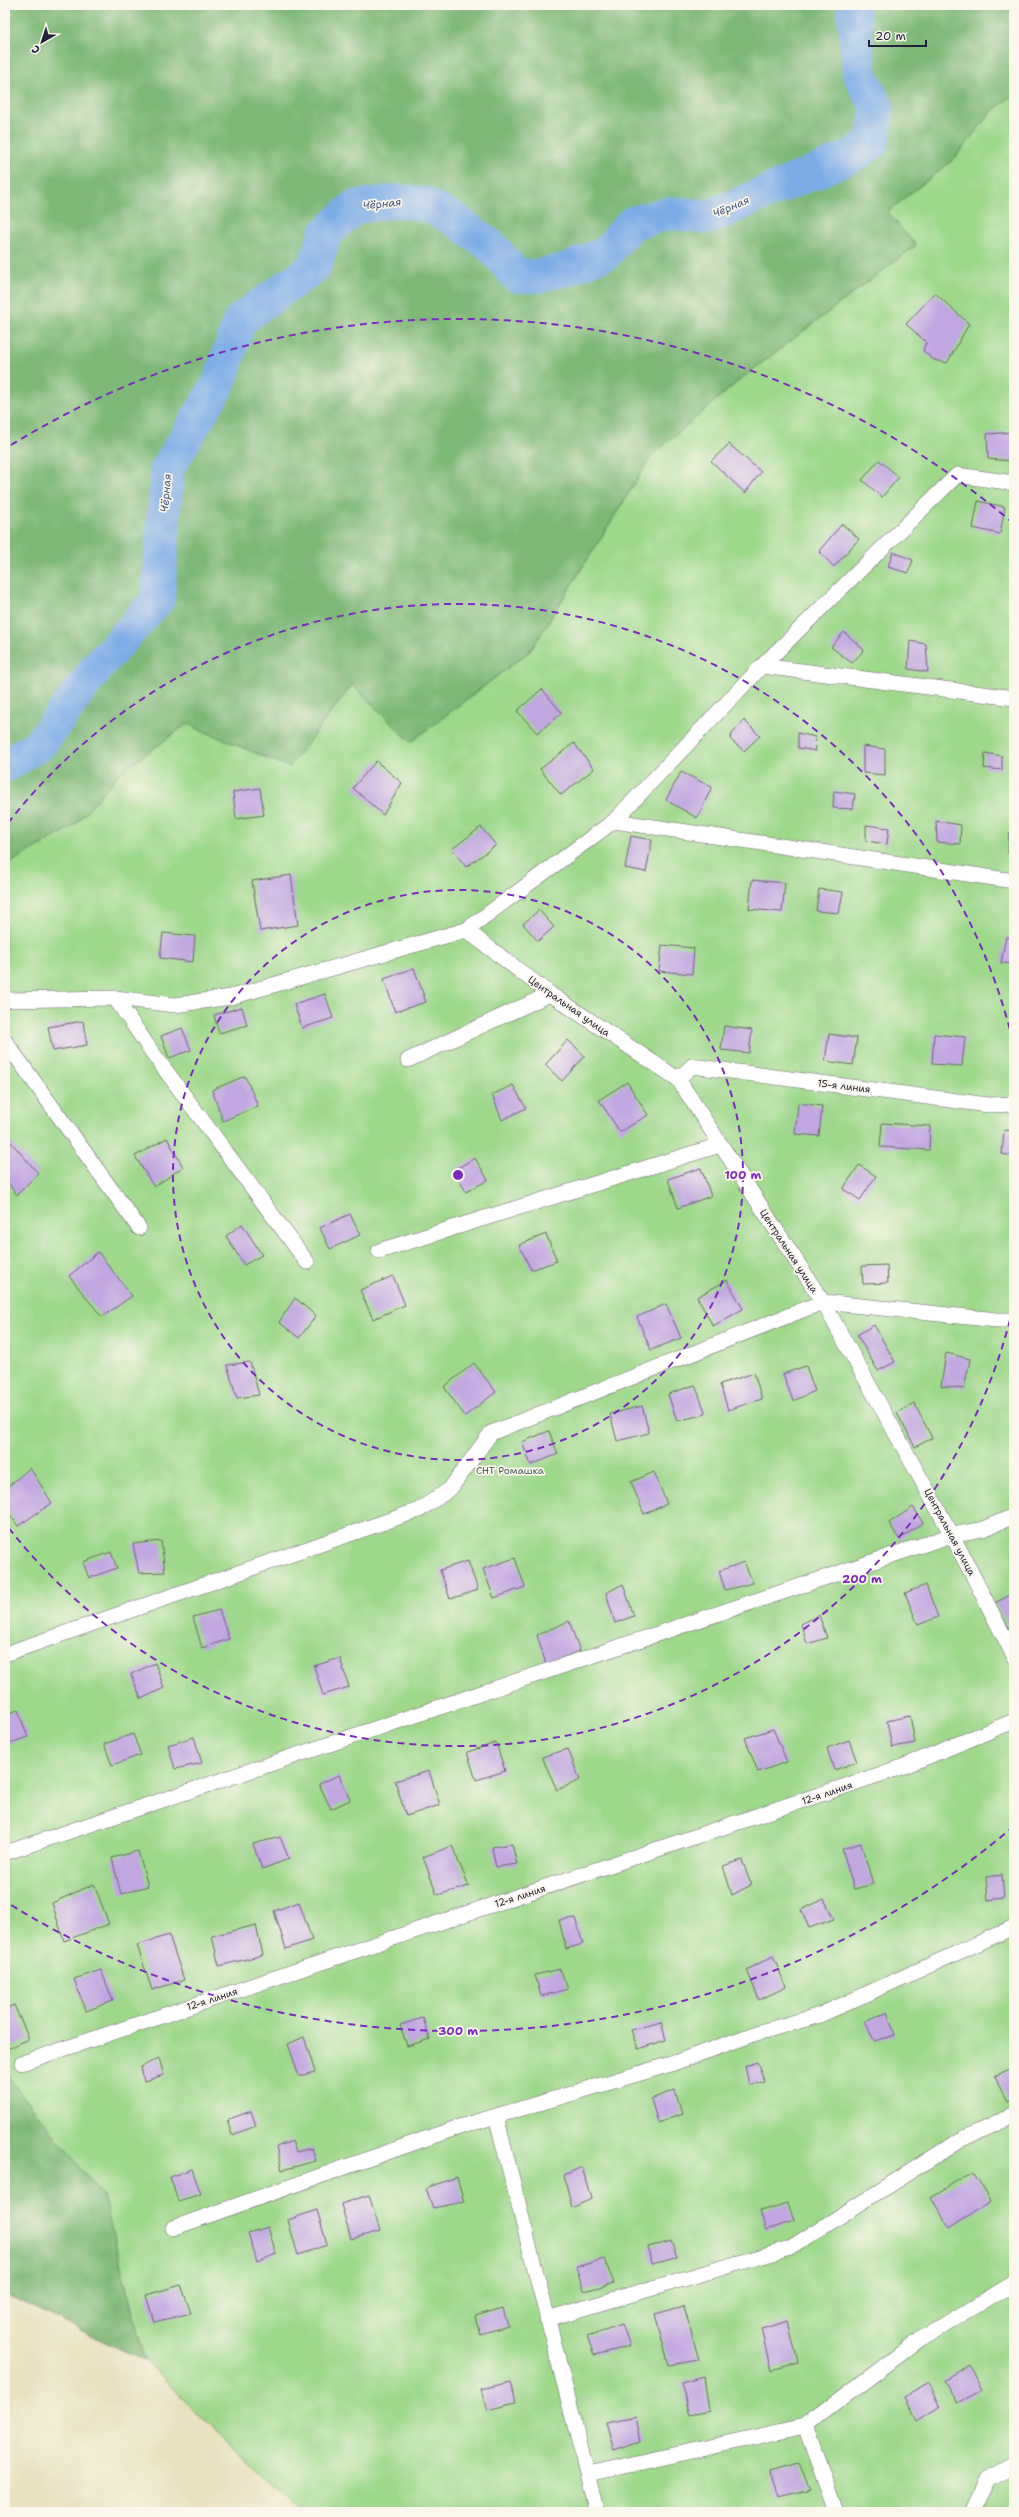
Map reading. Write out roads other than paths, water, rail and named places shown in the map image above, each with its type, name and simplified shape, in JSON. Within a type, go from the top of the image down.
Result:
[{"type":"street","points":[[5,1000],[115,998],[175,1005],[231,997],[466,930],[614,821],[762,666],[957,475],[1014,483]]},
{"type":"street","points":[[762,666],[1014,698]]},
{"type":"street","points":[[614,821],[1014,881]]},
{"type":"street","name":"Центральная улица","points":[[466,930],[550,994],[678,1079],[823,1302],[952,1535],[1014,1656]]},
{"type":"street","points":[[408,1060],[550,994]]},
{"type":"street","points":[[115,998],[152,1052],[307,1262]]},
{"type":"street","points":[[5,1041],[139,1228]]},
{"type":"street","name":"15-я линия","points":[[678,1079],[692,1066],[988,1105],[1014,1104]]},
{"type":"street","points":[[379,1251],[720,1145]]},
{"type":"street","points":[[5,1654],[419,1510],[450,1489],[491,1433],[823,1302],[997,1320],[1014,1320]]},
{"type":"street","points":[[5,1854],[952,1535],[983,1529],[1014,1516]]},
{"type":"street","name":"12-я линия","points":[[22,2063],[902,1767],[1014,1721]]},
{"type":"street","points":[[173,2228],[496,2116],[671,2064],[757,2033],[820,2015],[1014,1927]]},
{"type":"street","points":[[547,2319],[790,2248],[960,2140],[1014,2114]]},
{"type":"street","points":[[496,2116],[597,2512]]},
{"type":"street","points":[[588,2474],[806,2426],[918,2340],[1014,2283]]},
{"type":"street","points":[[806,2426],[836,2512]]},
{"type":"street","points":[[973,2512],[990,2480],[1014,2465]]},
{"type":"waterway","name":"Чёрная","points":[[5,765],[39,745],[97,667],[158,599],[167,469],[219,383],[240,320],[314,267],[326,233],[355,207],[397,201],[425,204],[454,219],[491,246],[517,276],[539,276],[567,269],[606,253],[632,223],[670,213],[709,217],[852,156],[873,142],[877,107],[859,73],[853,5]]},
{"type":"park label","name":"СНТ Ромашка","points":[[510,1470]]}]
